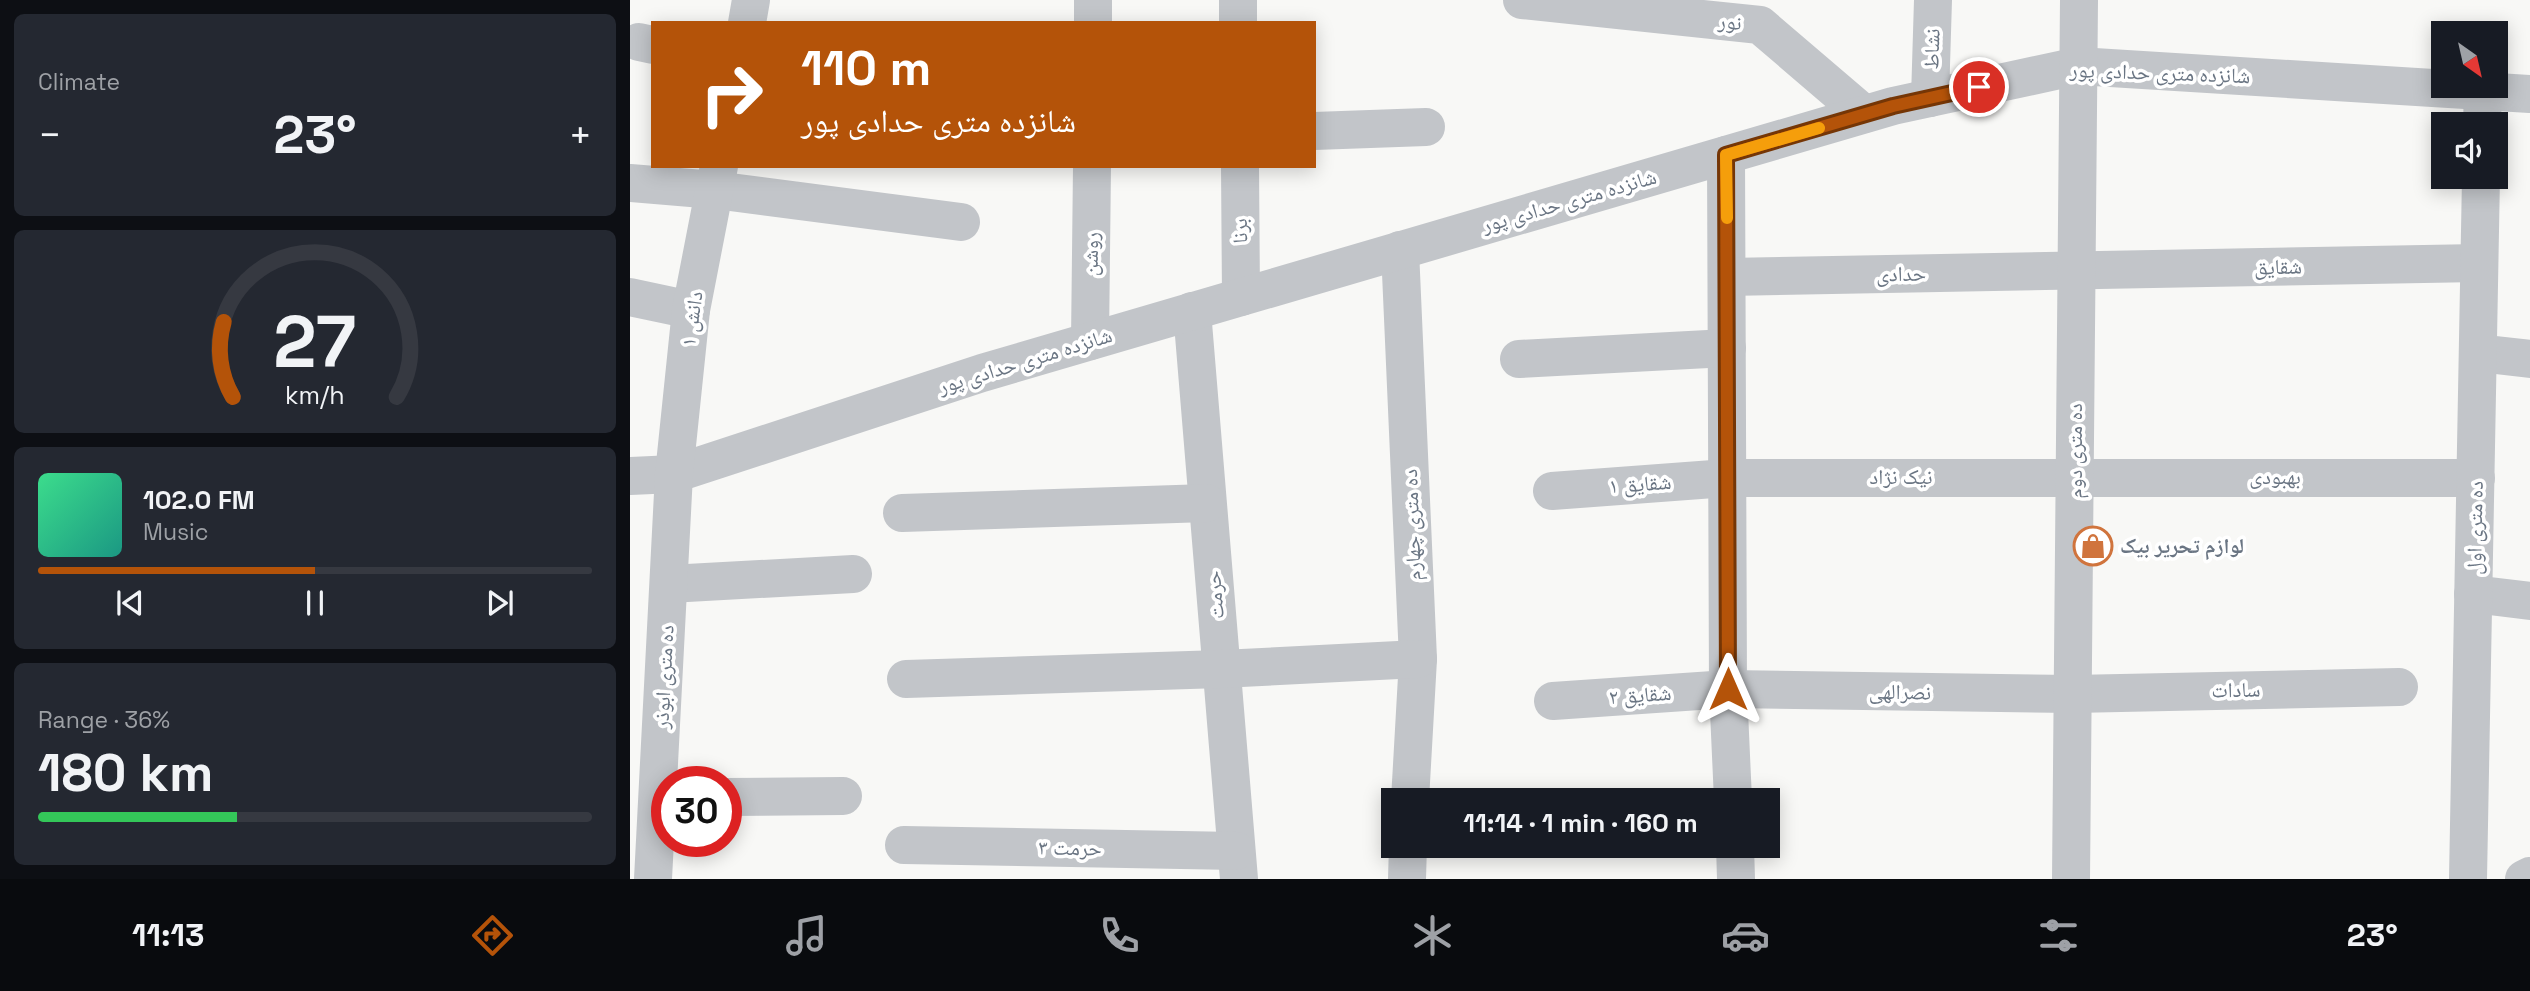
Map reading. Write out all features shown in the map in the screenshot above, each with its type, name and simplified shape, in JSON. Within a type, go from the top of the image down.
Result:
[{"type":"street","points":[[747,21],[751,0]]},
{"type":"street","points":[[1093,0],[1093,21]]},
{"type":"street","points":[[1238,0],[1238,21]]},
{"type":"street","name":"نور","points":[[1522,0],[1760,25],[1864,114]]},
{"type":"street","name":"نشاط","points":[[1930,98],[1933,0]]},
{"type":"street","name":"ده متری دوم","points":[[2071,879],[2079,0]]},
{"type":"street","name":"شانزده متری حدادی پور","points":[[630,475],[674,474],[982,373],[1864,114],[2078,66],[2482,107],[2530,94]]},
{"type":"street","points":[[1316,131],[1426,127]]},
{"type":"street","points":[[1726,155],[1728,689],[1732,788]]},
{"type":"street","name":"روشن","points":[[1090,341],[1092,168]]},
{"type":"street","name":"برنا","points":[[1240,168],[1241,297]]},
{"type":"street","points":[[630,183],[717,178],[961,222]]},
{"type":"street","name":"دانش ۱","points":[[674,474],[691,310],[717,178]]},
{"type":"street","name":"ده متری اول","points":[[2468,879],[2481,189]]},
{"type":"street","name":"ده متری چهارم","points":[[1400,250],[1418,659],[1411,788]]},
{"type":"street","name":"شقایق","points":[[2076,271],[2479,263]]},
{"type":"street","name":"حدادی","points":[[1727,277],[2076,271]]},
{"type":"street","points":[[630,297],[691,310]]},
{"type":"street","name":"حرمت","points":[[1192,311],[1238,865]]},
{"type":"street","points":[[1519,359],[1727,348]]},
{"type":"street","points":[[2478,353],[2530,359]]},
{"type":"street","name":"ده متری ابوذر","points":[[645,754],[669,584],[674,474]]},
{"type":"street","name":"نیک نژاد","points":[[1727,478],[2074,476]]},
{"type":"street","name":"بهبودی","points":[[2074,476],[2476,478]]},
{"type":"street","name":"شقایق ۱","points":[[1552,491],[1727,478]]},
{"type":"street","points":[[902,513],[1207,503]]},
{"type":"street","points":[[669,584],[853,574]]},
{"type":"street","points":[[2473,594],[2530,601]]},
{"type":"street","points":[[906,679],[1418,659]]},
{"type":"street","name":"سادات","points":[[2073,694],[2399,687]]},
{"type":"street","name":"نصرالهی","points":[[1728,689],[2073,694]]},
{"type":"street","name":"شقایق ۲","points":[[1553,701],[1728,689]]},
{"type":"street","points":[[742,797],[843,796]]},
{"type":"street","name":"حرمت ۳","points":[[904,845],[1238,865]]},
{"type":"street","name":"ده متری ابوذر","points":[[653,879],[655,857]]},
{"type":"street","points":[[1407,879],[1408,858]]},
{"type":"street","points":[[1735,858],[1736,879]]},
{"type":"street","points":[[2524,879],[2530,876]]},
{"type":"slow traffic","points":[[1727,218],[1726,155],[1819,128]]},
{"type":"place","name":"لوازم تحریر بیک","points":[[2093,546]]},
{"type":"route","points":[[1728,689],[1726,155],[1893,106],[1979,87]]}]
